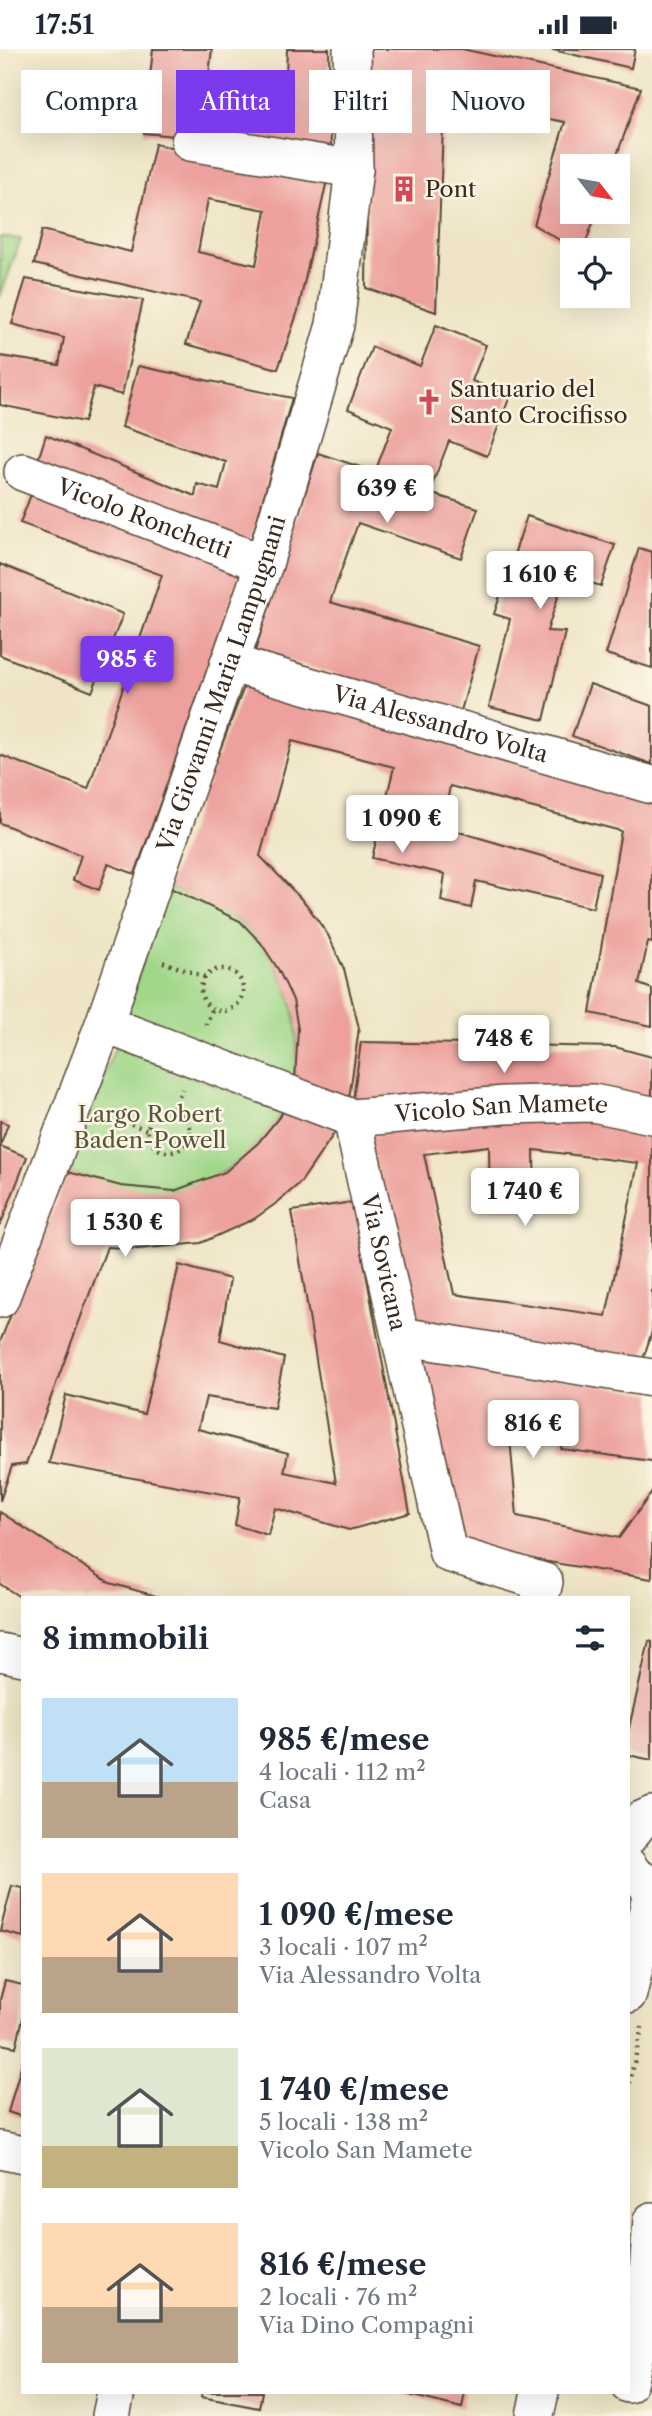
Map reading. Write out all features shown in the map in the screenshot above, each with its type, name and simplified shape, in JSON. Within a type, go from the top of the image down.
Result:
[{"type":"street","name":"Via Giovanni Maria Lampugnani","points":[[0,1299],[104,1024],[264,563],[335,325],[354,169],[352,49]]},
{"type":"street","points":[[190,142],[354,169]]},
{"type":"street","name":"Vicolo Ronchetti","points":[[23,472],[264,563]]},
{"type":"street","name":"Via Alessandro Volta","points":[[229,663],[652,785]]},
{"type":"street","points":[[104,1024],[352,1118]]},
{"type":"street","name":"Vicolo San Mamete","points":[[352,1118],[505,1105],[593,1103],[652,1115]]},
{"type":"street","name":"Via Sovicana","points":[[352,1118],[448,1553],[544,1583],[541,1596]]},
{"type":"street","points":[[401,1336],[652,1378]]},
{"type":"street","points":[[0,1651],[21,1656]]},
{"type":"street","points":[[630,1808],[652,1815]]},
{"type":"street","points":[[630,1834],[640,1820],[652,1815]]},
{"type":"street","points":[[630,1868],[634,1875],[652,1886]]},
{"type":"street","points":[[636,2007],[652,1893]]},
{"type":"street","points":[[0,2150],[21,2155]]},
{"type":"street","points":[[630,2377],[648,2311],[652,2221]]},
{"type":"street","points":[[111,2416],[116,2394]]},
{"type":"street","points":[[534,2416],[540,2394]]},
{"type":"street","points":[[621,2416],[626,2394]]},
{"type":"path","points":[[130,951],[205,977]]},
{"type":"path","points":[[215,969],[227,969],[238,974],[244,986],[243,998],[236,1008],[224,1012],[212,1010],[203,1001],[201,989],[205,977],[215,969]]},
{"type":"path","points":[[174,1109],[185,1115],[191,1126],[190,1139],[182,1149],[171,1153],[159,1150],[150,1141],[147,1129],[152,1118],[162,1110],[174,1109]]},
{"type":"path","points":[[630,2069],[636,2007]]},
{"type":"green space","points":[[0,237],[21,239],[0,297]]},
{"type":"green space","points":[[168,887],[237,920],[251,931],[270,956],[286,986],[295,1015],[295,1080],[124,1016]]},
{"type":"green space","name":"Largo Robert Baden-Powell","points":[[115,1047],[284,1111],[263,1138],[237,1162],[207,1181],[191,1187],[148,1192],[68,1172]]},
{"type":"building","points":[[153,49],[212,49],[210,70],[176,70],[176,133],[295,133],[295,70],[286,70],[287,49],[329,49],[329,70],[309,70],[309,133],[331,133],[331,151],[144,133],[162,133],[162,70],[151,70]]},
{"type":"building","name":"Pont","points":[[369,49],[462,49],[641,88],[617,154],[560,154],[560,224],[593,224],[587,238],[560,238],[560,240],[534,225],[565,122],[550,119],[550,70],[426,70],[426,133],[443,133],[436,312],[366,288],[368,133],[412,133],[412,70],[369,70]]},
{"type":"building","points":[[549,49],[635,49],[631,68]]},
{"type":"building","points":[[155,144],[327,180],[298,311],[278,369],[186,344],[200,302],[34,264],[42,230],[131,252]],"holes":[[[208,199],[266,210],[256,265],[198,252]]]},
{"type":"building","points":[[26,279],[143,300],[122,395],[94,387],[84,422],[0,405],[0,356],[59,365],[64,338],[12,324]]},
{"type":"building","points":[[436,325],[486,345],[472,381],[510,396],[487,456],[449,441],[429,493],[478,508],[461,558],[358,523],[330,602],[479,646],[461,711],[255,651],[318,453],[375,472],[392,427],[348,409],[372,347],[420,366]]},
{"type":"building","points":[[138,366],[292,398],[249,548],[35,469],[46,435],[195,496],[197,484],[219,490],[226,462],[122,427]]},
{"type":"building","points":[[34,487],[244,565],[135,874],[108,864],[99,890],[73,880],[81,855],[0,823],[0,755],[88,789],[162,575],[20,523]]},
{"type":"building","points":[[527,516],[615,545],[601,586],[565,575],[547,631],[565,632],[544,720],[489,707],[510,619],[494,614]]},
{"type":"building","points":[[639,548],[652,552],[652,668],[606,654]]},
{"type":"building","points":[[0,564],[123,614],[92,692],[0,655]]},
{"type":"building","points":[[247,679],[652,797],[652,943],[648,942],[639,984],[652,989],[652,1026],[590,1013],[621,831],[450,786],[442,827],[600,873],[593,908],[476,881],[471,908],[441,901],[445,874],[372,858],[394,767],[292,741],[260,856],[306,904],[328,935],[344,969],[359,1028],[349,1099],[295,1080],[298,1029],[293,1000],[261,943],[240,921],[168,887]]},
{"type":"building","points":[[590,684],[652,706],[652,764],[572,736]]},
{"type":"building","points":[[361,1042],[615,1047],[652,1057],[652,1109],[353,1100]]},
{"type":"building","points":[[284,1111],[337,1129],[301,1182],[278,1202],[254,1219],[201,1243],[138,1249],[107,1247],[26,1464],[12,1466],[0,1501],[0,1342],[68,1172],[121,1186],[174,1191],[225,1172],[258,1143]]},
{"type":"building","points":[[598,1112],[652,1125],[652,1331],[641,1366],[410,1322],[366,1138],[443,1115]],"holes":[[[489,1146],[490,1208],[535,1213],[534,1150],[638,1163],[606,1316],[454,1294],[424,1154]]]},
{"type":"building","points":[[0,1121],[8,1124],[0,1146]]},
{"type":"building","points":[[0,1146],[27,1157],[0,1226]]},
{"type":"building","points":[[353,1202],[410,1513],[349,1530],[275,1508],[268,1535],[235,1525],[240,1497],[49,1463],[66,1395],[144,1414],[179,1265],[230,1279],[220,1340],[284,1358],[274,1408],[206,1397],[198,1429],[288,1453],[284,1472],[336,1483],[292,1211]]},
{"type":"building","points":[[417,1358],[652,1393],[652,1461],[561,1449],[563,1425],[508,1417],[517,1516],[619,1538],[652,1492],[652,1579],[458,1547]]},
{"type":"building","points":[[0,1512],[110,1583],[156,1596],[21,1598],[0,1584]]},
{"type":"building","points":[[649,1641],[652,1642],[652,1760],[630,1755],[630,1723]]},
{"type":"building","points":[[12,1886],[21,1888],[21,1936],[0,1931]]},
{"type":"building","points":[[5,1981],[21,1985],[21,2026],[16,2047],[0,2044],[0,2000]]},
{"type":"building","points":[[21,2066],[21,2116],[8,2112]]},
{"type":"building","points":[[202,2394],[262,2394],[259,2408],[201,2397]]},
{"type":"building","points":[[405,2394],[465,2394],[462,2408]]},
{"type":"place","name":"Pont","points":[[404,189]]},
{"type":"place","name":"Santuario del Santo Crocifisso","points":[[429,402]]}]
